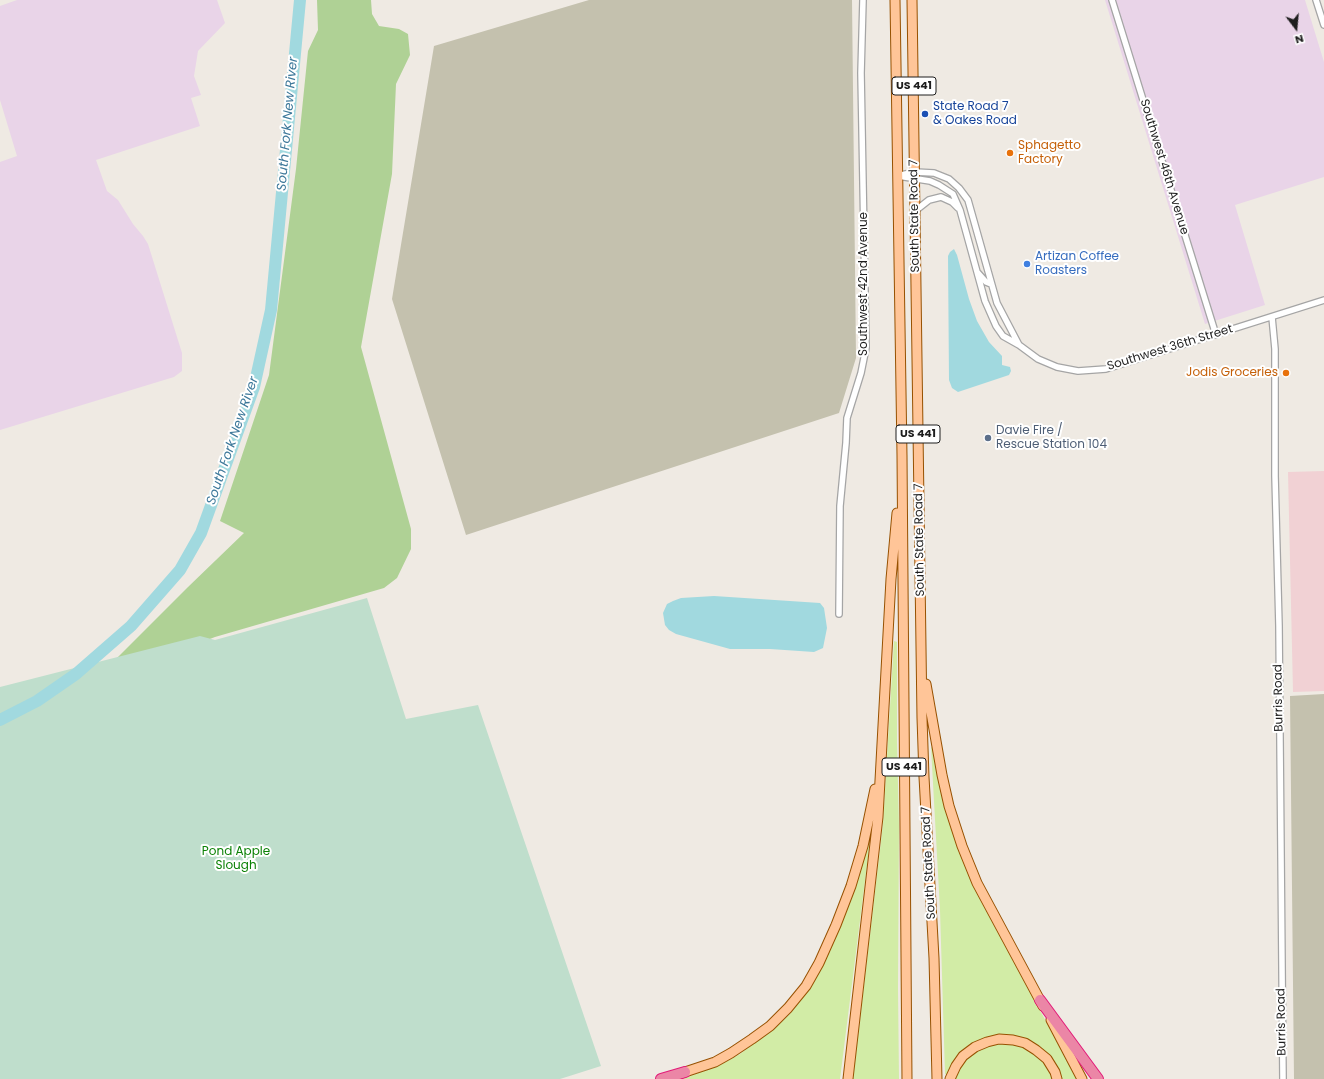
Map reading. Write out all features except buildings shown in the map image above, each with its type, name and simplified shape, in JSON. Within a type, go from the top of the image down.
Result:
[{"type":"highway","points":[[1040,1000],[1098,1079]]},
{"type":"highway","points":[[661,1079],[685,1072]]},
{"type":"main road","name":"South State Road 7","points":[[896,0],[902,455],[907,1079]]},
{"type":"main road","name":"South State Road 7","points":[[912,0],[921,657],[924,777],[934,958],[937,1079]]},
{"type":"main road","points":[[848,1079],[878,817],[891,579],[902,455]]},
{"type":"main road","points":[[921,657],[942,776],[949,806],[962,846],[977,883],[1082,1079]]},
{"type":"main road","points":[[669,1079],[715,1062],[732,1053],[770,1026],[806,986],[820,963],[851,886],[863,846],[882,756]]},
{"type":"main road","points":[[950,1079],[956,1066],[964,1056],[975,1047],[999,1039],[1019,1041],[1036,1050],[1047,1059],[1055,1072],[1057,1079]]},
{"type":"street","name":"Southwest 42nd Avenue","points":[[839,614],[840,506],[847,418],[861,373],[866,348],[861,73],[863,0]]},
{"type":"street","name":"Southwest 46th Avenue","points":[[1112,0],[1216,335]]},
{"type":"street","points":[[1316,0],[1324,25]]},
{"type":"street","name":"Southwest 36th Street","points":[[898,176],[934,173],[949,179],[959,188],[968,200],[997,303],[1019,345]]},
{"type":"street","name":"Southwest 36th Street","points":[[915,175],[947,189],[953,194],[960,210],[985,301],[996,326],[1003,336],[1019,345],[1038,359],[1057,367],[1078,371],[1106,369],[1324,300]]},
{"type":"street","points":[[915,211],[929,200],[941,197],[952,202],[960,210]]},
{"type":"street","points":[[977,272],[986,282],[991,284]]},
{"type":"street","name":"Burris Road","points":[[1272,317],[1275,349],[1275,476],[1279,626],[1283,1079]]},
{"type":"shaded area","points":[[17,0],[217,0],[225,23],[198,51],[194,76],[201,95],[191,98],[200,126],[96,160],[107,191],[118,200],[148,244],[182,353],[182,371],[174,377],[0,430],[0,162],[17,156],[0,100],[0,6]]},
{"type":"shaded area","points":[[589,0],[852,0],[856,358],[839,413],[466,535],[392,299],[434,46]]},
{"type":"shaded area","points":[[1105,0],[1305,0],[1324,62],[1324,177],[1235,205],[1265,305],[1205,324]]},
{"type":"shaded area","points":[[1324,471],[1324,691],[1293,692],[1288,472]]},
{"type":"shaded area","points":[[1324,694],[1324,1079],[1294,1079],[1290,696]]},
{"type":"green space","points":[[317,0],[371,0],[372,14],[379,26],[399,29],[408,34],[410,55],[396,84],[392,174],[361,347],[411,529],[411,549],[397,578],[384,588],[215,637],[90,685],[244,533],[220,521],[269,375],[296,169],[308,51],[318,30]]},
{"type":"green space","name":"Pond Apple Slough","points":[[367,598],[406,719],[478,705],[601,1066],[560,1079],[0,1079],[0,687],[200,636],[215,640]]},
{"type":"green space","points":[[894,641],[897,642],[899,1079],[853,1079],[883,824]]},
{"type":"green space","points":[[931,747],[933,748],[958,847],[980,899],[1077,1079],[1061,1079],[1052,1060],[1043,1050],[1034,1045],[990,1039],[950,1069],[947,1075],[945,1074],[940,910]]},
{"type":"green space","points":[[869,833],[871,833],[840,1079],[682,1079],[720,1065],[740,1054],[778,1025],[789,1015],[801,1000],[817,977],[840,923]]},
{"type":"green space","points":[[1004,1043],[1019,1045],[1028,1049],[1044,1061],[1054,1079],[954,1079],[963,1062],[976,1051],[989,1045]]},
{"type":"water","points":[[954,249],[977,321],[989,342],[1002,356],[1002,365],[1010,367],[1011,371],[1009,375],[958,392],[952,388],[949,380],[948,256]]},
{"type":"water","points":[[714,596],[820,603],[824,608],[827,628],[823,648],[814,652],[770,649],[730,649],[676,634],[669,630],[665,625],[663,613],[667,604],[681,598]]},
{"type":"waterway","name":"South Fork New River","points":[[0,720],[37,701],[76,674],[131,626],[180,570],[201,533],[254,387],[271,310],[300,0]]},
{"type":"place","name":"State Road 7 & Oakes Road","points":[[925,114]]},
{"type":"place","name":"Sphagetto Factory","points":[[1010,153]]},
{"type":"place","name":"Artizan Coffee Roasters","points":[[1027,264]]},
{"type":"place","name":"Jodis Groceries","points":[[1286,373]]},
{"type":"place","name":"Davie Fire / Rescue Station 104","points":[[988,438]]}]
